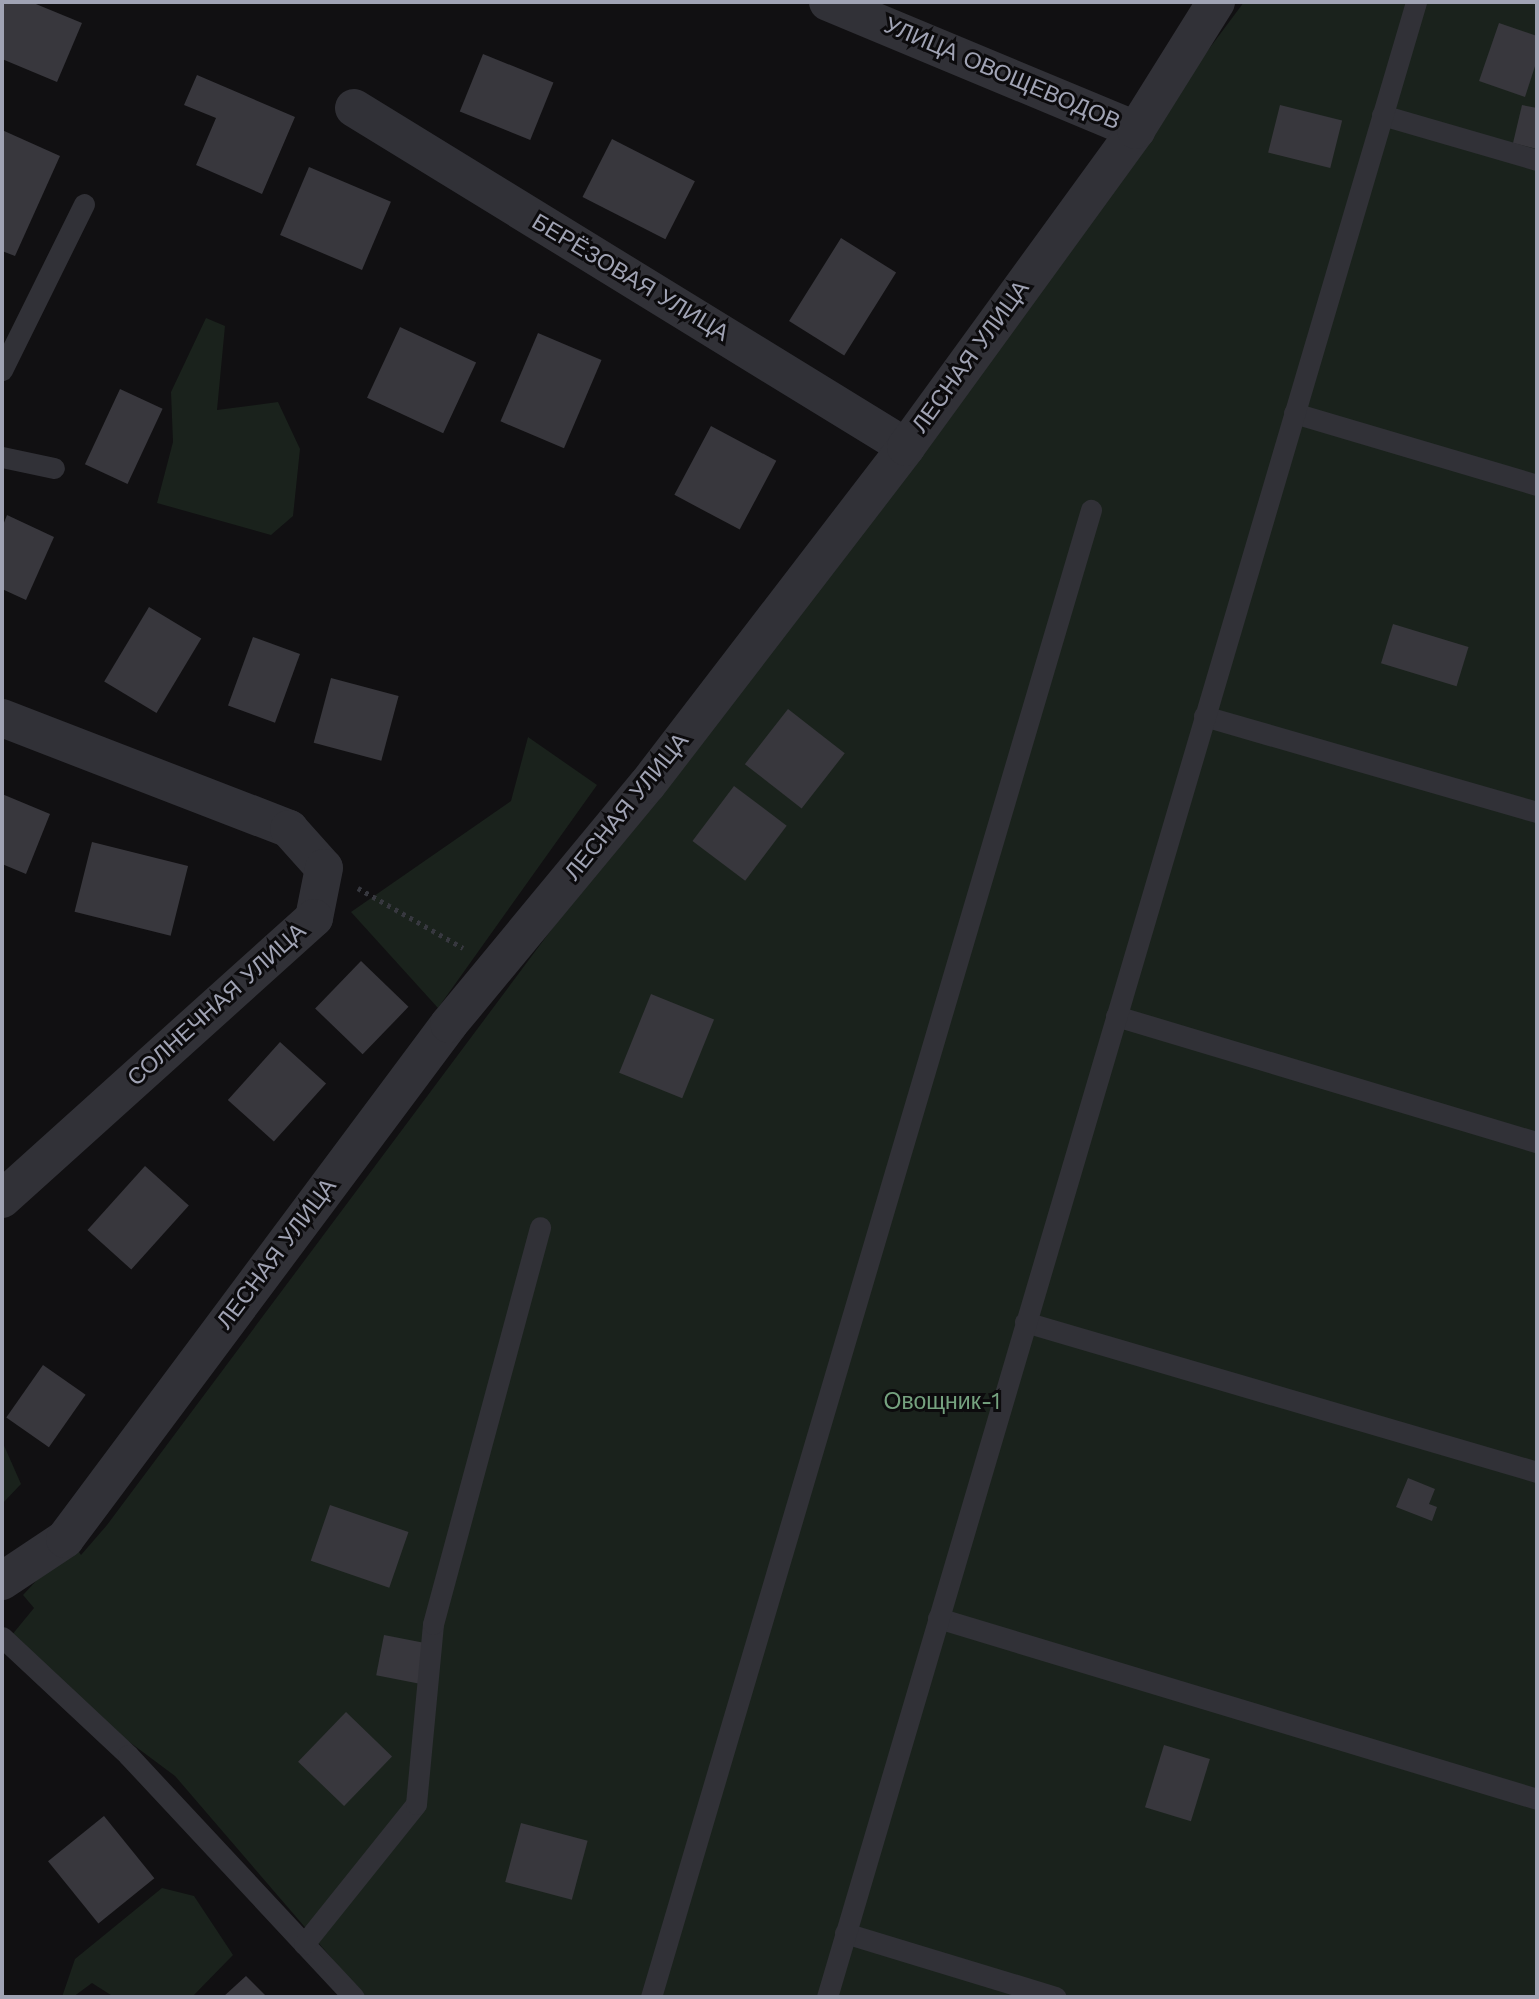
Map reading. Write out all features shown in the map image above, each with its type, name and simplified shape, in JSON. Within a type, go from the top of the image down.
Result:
[{"type":"street","name":"УЛИЦА ОВОЩЕВОДОВ","points":[[828,2],[1136,130]]},
{"type":"street","name":"ЛЕСНАЯ УЛИЦА","points":[[2,1581],[65,1539],[449,1024],[647,785],[906,447],[1136,130],[1216,2]]},
{"type":"street","name":"БЕРЁЗОВАЯ УЛИЦА","points":[[354,108],[906,447]]},
{"type":"street","points":[[2,718],[289,829],[324,868]]},
{"type":"street","name":"СОЛНЕЧНАЯ УЛИЦА","points":[[2,1199],[314,918],[324,868]]},
{"type":"lane","points":[[827,1997],[1416,2]]},
{"type":"lane","points":[[1382,115],[1537,160]]},
{"type":"lane","points":[[2,370],[84,204]]},
{"type":"lane","points":[[1294,413],[1537,485]]},
{"type":"lane","points":[[2,457],[54,468]]},
{"type":"lane","points":[[651,1997],[1091,510]]},
{"type":"lane","points":[[1205,716],[1537,812]]},
{"type":"lane","points":[[1116,1016],[1537,1142]]},
{"type":"lane","points":[[304,1944],[416,1804],[433,1624],[540,1227]]},
{"type":"lane","points":[[1025,1322],[1537,1472]]},
{"type":"lane","points":[[938,1618],[1537,1799]]},
{"type":"lane","points":[[2,1637],[128,1755],[354,1997]]},
{"type":"lane","points":[[845,1933],[1056,1997]]},
{"type":"path","points":[[324,868],[496,967]]},
{"type":"green space","name":"Овощник-1","points":[[1244,2],[1537,2],[1537,1997],[365,1997],[175,1776],[2,1647],[34,1608],[23,1595],[72,1542],[81,1555],[107,1525]]},
{"type":"green space","points":[[206,318],[225,326],[217,410],[278,402],[300,449],[293,516],[271,535],[157,503],[173,442],[171,392]]},
{"type":"green space","points":[[528,737],[597,785],[438,1008],[351,912],[511,801]]},
{"type":"green space","points":[[2,1441],[21,1484],[2,1504]]},
{"type":"green space","points":[[162,1888],[194,1896],[233,1955],[192,1997],[114,1997],[92,1983],[73,1997],[62,1997],[75,1959]]},
{"type":"building","points":[[2,2],[31,2],[82,23],[57,82],[2,59]]},
{"type":"building","points":[[1499,23],[1537,36],[1537,60],[1525,97],[1479,81]]},
{"type":"building","points":[[483,54],[553,82],[530,140],[460,111]]},
{"type":"building","points":[[197,75],[295,117],[262,194],[196,165],[216,118],[184,105]]},
{"type":"building","points":[[1280,105],[1342,120],[1330,168],[1268,153]]},
{"type":"building","points":[[1522,105],[1537,108],[1537,149],[1513,143]]},
{"type":"building","points":[[2,130],[60,156],[15,256],[2,251]]},
{"type":"building","points":[[612,139],[695,181],[665,239],[582,197]]},
{"type":"building","points":[[309,167],[391,202],[362,270],[280,235]]},
{"type":"building","points":[[841,238],[896,272],[844,356],[789,321]]},
{"type":"building","points":[[400,327],[476,362],[443,433],[367,398]]},
{"type":"building","points":[[538,333],[602,360],[564,448],[500,421]]},
{"type":"building","points":[[120,389],[163,409],[128,484],[85,464]]},
{"type":"building","points":[[711,426],[776,461],[740,530],[674,495]]},
{"type":"building","points":[[7,515],[54,537],[26,600],[2,589],[2,528]]},
{"type":"building","points":[[149,607],[201,638],[156,713],[104,682]]},
{"type":"building","points":[[1393,624],[1469,647],[1457,686],[1381,663]]},
{"type":"building","points":[[253,637],[300,654],[275,723],[228,706]]},
{"type":"building","points":[[331,678],[399,696],[381,761],[314,743]]},
{"type":"building","points":[[788,709],[845,753],[802,808],[745,764]]},
{"type":"building","points":[[734,786],[787,826],[745,881],[692,841]]},
{"type":"building","points":[[2,794],[50,814],[26,874],[2,864]]},
{"type":"building","points":[[92,842],[188,866],[171,936],[75,912]]},
{"type":"building","points":[[361,961],[408,1007],[363,1054],[315,1008]]},
{"type":"building","points":[[651,994],[714,1019],[682,1098],[619,1073]]},
{"type":"building","points":[[280,1042],[326,1083],[274,1141],[228,1100]]},
{"type":"building","points":[[145,1166],[189,1205],[131,1269],[87,1230]]},
{"type":"building","points":[[43,1365],[86,1395],[49,1447],[6,1417]]},
{"type":"building","points":[[1408,1478],[1435,1489],[1429,1504],[1437,1507],[1432,1521],[1396,1507]]},
{"type":"building","points":[[330,1505],[408,1532],[389,1588],[311,1561]]},
{"type":"building","points":[[384,1635],[426,1643],[418,1683],[376,1675]]},
{"type":"building","points":[[346,1712],[392,1756],[344,1806],[298,1762]]},
{"type":"building","points":[[1164,1745],[1210,1759],[1191,1821],[1145,1807]]},
{"type":"building","points":[[104,1816],[154,1878],[98,1923],[48,1861]]},
{"type":"building","points":[[521,1823],[588,1841],[572,1900],[505,1882]]},
{"type":"building","points":[[246,1976],[267,1997],[223,1997]]}]
